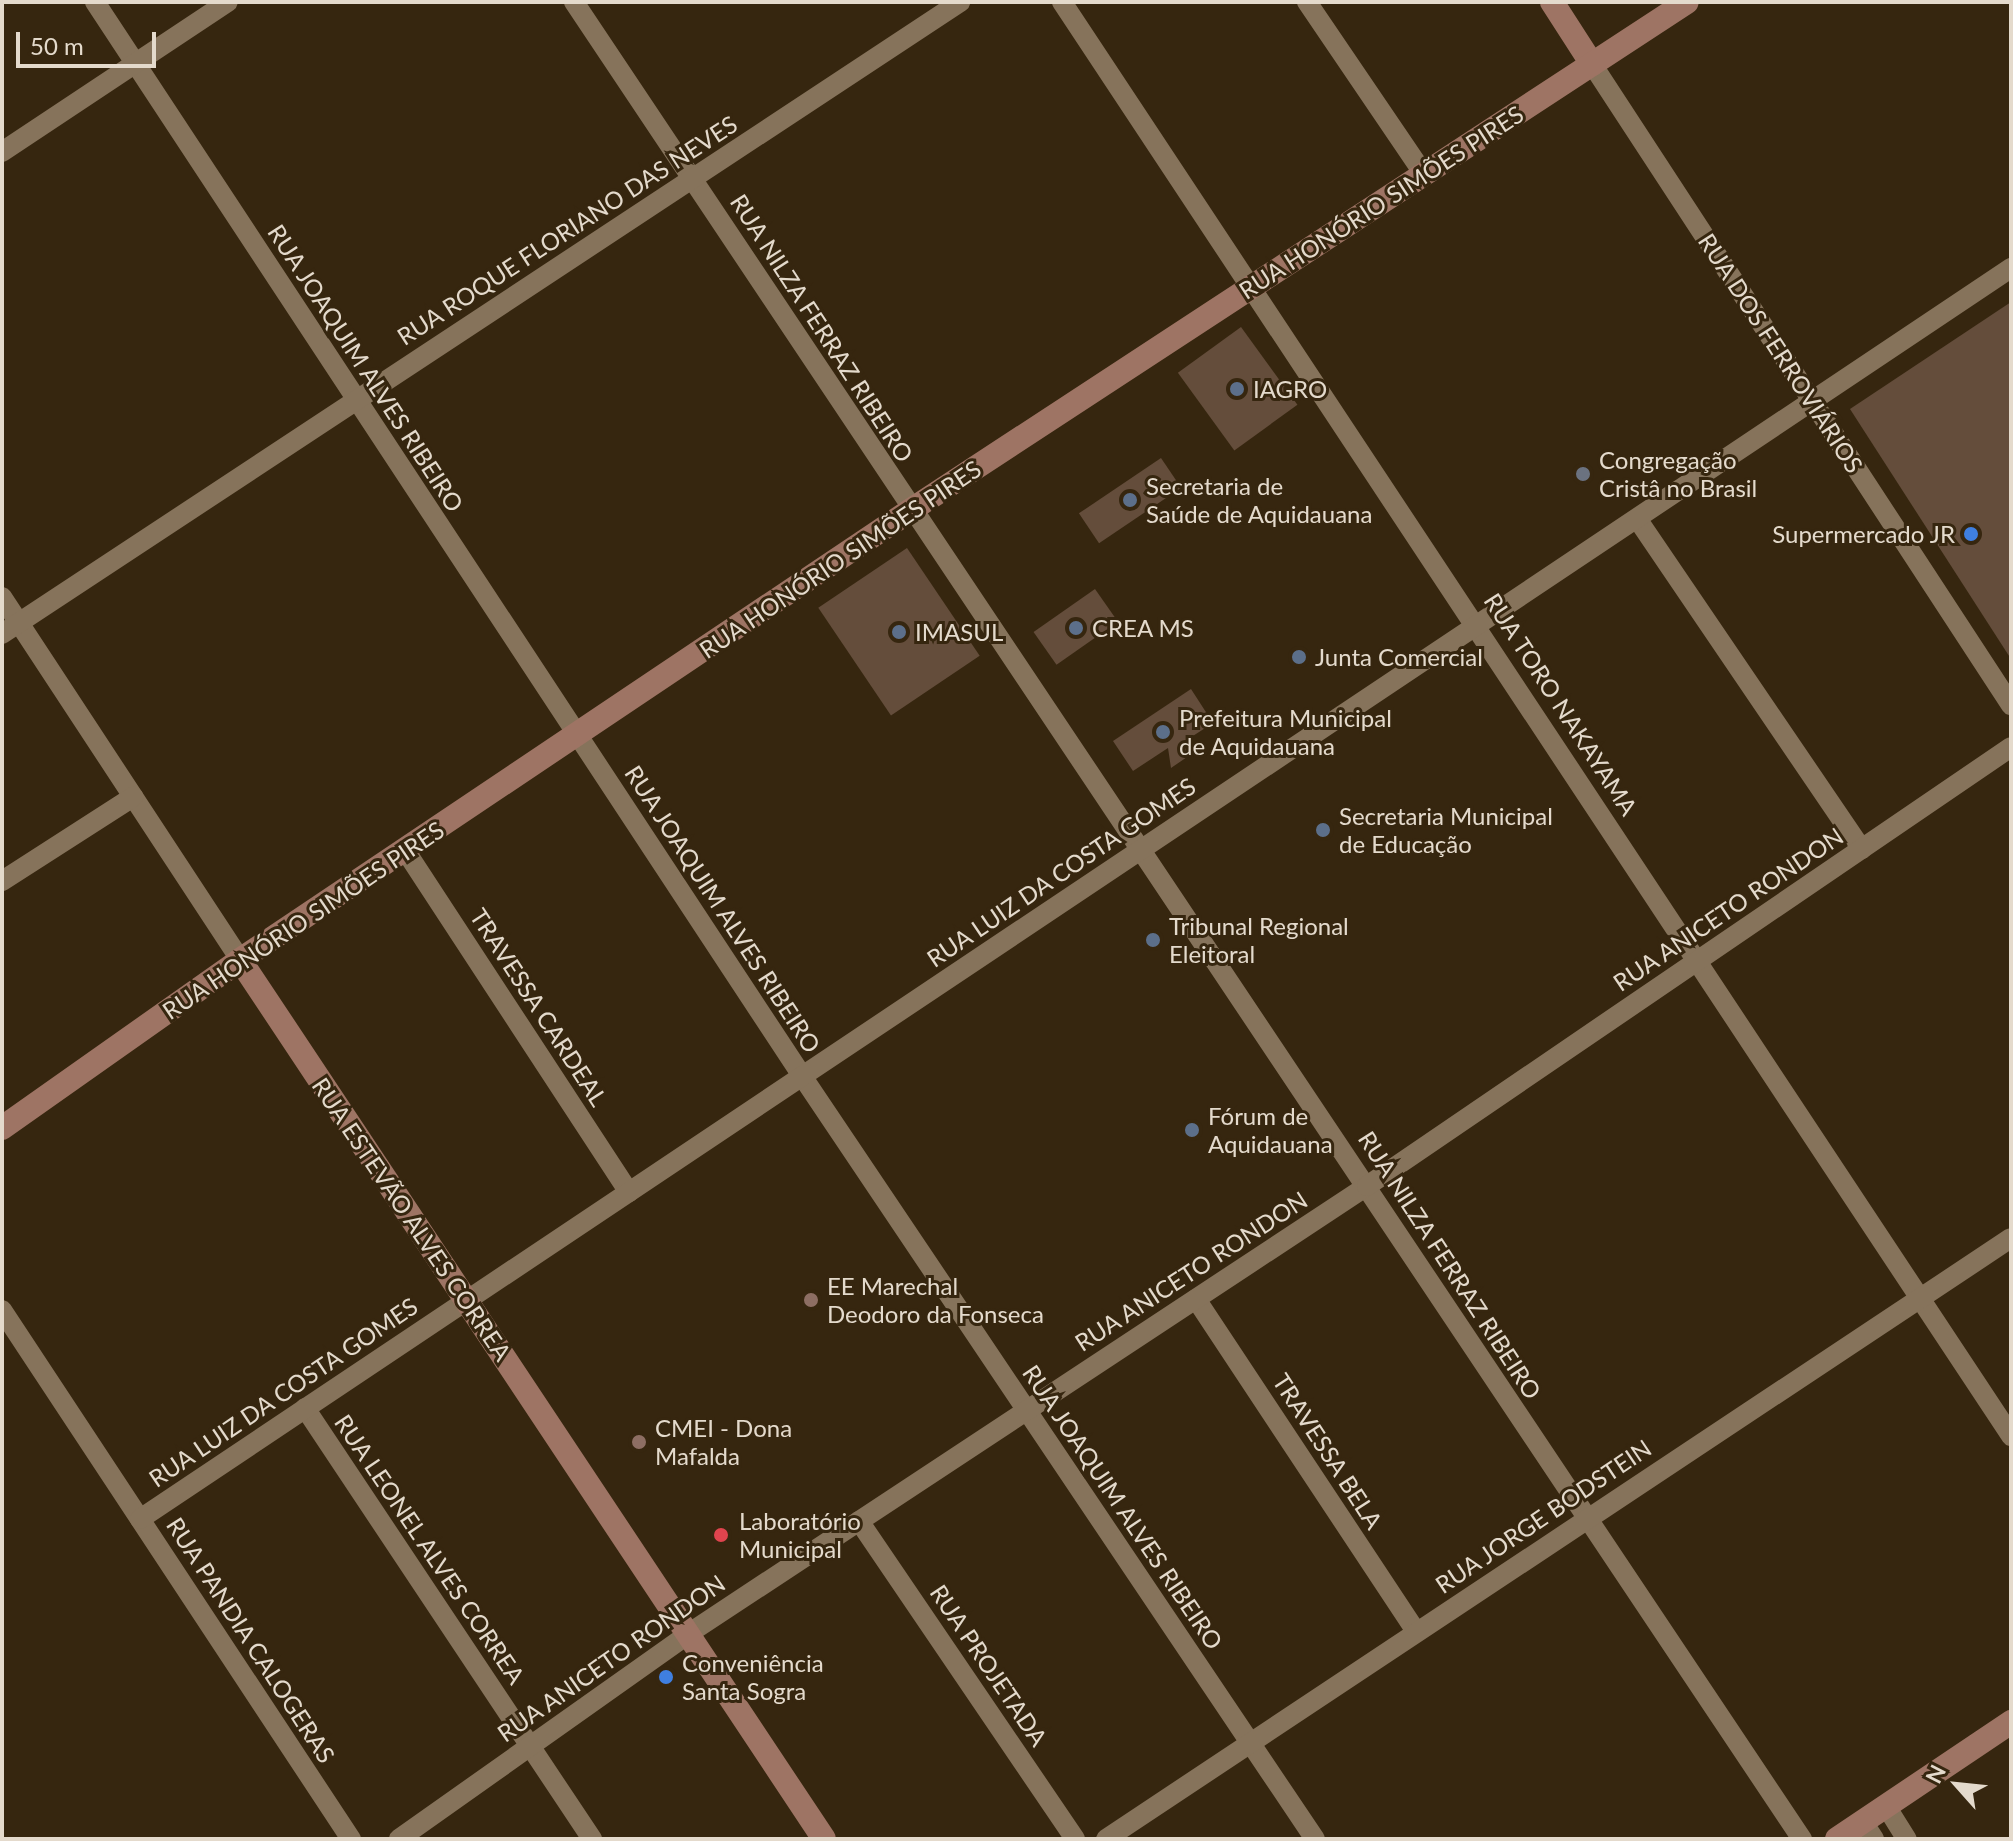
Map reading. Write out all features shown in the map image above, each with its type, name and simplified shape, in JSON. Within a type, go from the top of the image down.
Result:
[{"type":"main road","name":"RUA DOS FERROVIÁRIOS","points":[[1552,2],[1592,64]]},
{"type":"main road","name":"RUA HONÓRIO SIMÕES PIRES","points":[[2,1128],[240,960],[911,510],[1687,2]]},
{"type":"main road","name":"RUA ESTEVÃO ALVES CORREA","points":[[240,960],[824,1839]]},
{"type":"main road","points":[[1837,1839],[1868,1830],[1886,1806],[2011,1722]]},
{"type":"street","name":"RUA JOAQUIM ALVES RIBEIRO","points":[[95,2],[802,1076],[1315,1839]]},
{"type":"street","points":[[2,152],[228,2]]},
{"type":"street","name":"RUA NILZA FERRAZ RIBEIRO","points":[[574,2],[1802,1839]]},
{"type":"street","name":"RUA ROQUE FLORIANO DAS NEVES","points":[[10,628],[960,2]]},
{"type":"street","name":"RUA TORO NAKAYAMA","points":[[1062,2],[1478,624],[2011,1436]]},
{"type":"street","points":[[1307,2],[1424,174]]},
{"type":"street","name":"RUA DOS FERROVIÁRIOS","points":[[1592,64],[2011,705]]},
{"type":"street","name":"RUA LUIZ DA COSTA GOMES","points":[[140,1519],[2011,268]]},
{"type":"street","points":[[1638,520],[1862,849]]},
{"type":"street","name":"RUA ESTEVÃO ALVES CORREA","points":[[2,597],[10,628],[133,797],[240,960]]},
{"type":"street","name":"RUA ANICETO RONDON","points":[[399,1839],[688,1634],[1367,1186],[2011,747]]},
{"type":"street","points":[[2,881],[133,797]]},
{"type":"street","name":"TRAVESSA CARDEAL","points":[[405,850],[629,1192]]},
{"type":"street","name":"RUA JORGE BODSTEIN","points":[[1106,1839],[2011,1238]]},
{"type":"street","name":"TRAVESSA BELA","points":[[1196,1299],[1416,1632]]},
{"type":"street","name":"RUA PANDIA CALOGERAS","points":[[2,1310],[351,1839]]},
{"type":"street","name":"RUA LEONEL ALVES CORREA","points":[[305,1408],[592,1839]]},
{"type":"street","name":"RUA PROJETADA","points":[[859,1521],[1075,1839]]},
{"type":"street","points":[[1886,1806],[1907,1839]]},
{"type":"building","name":"Supermercado JR","points":[[2011,302],[2011,659],[1850,409]]},
{"type":"building","name":"IAGRO","points":[[1241,327],[1297,405],[1234,451],[1178,373]]},
{"type":"building","name":"Secretaria de Saúde de Aquidauana","points":[[1161,458],[1181,488],[1099,543],[1079,513]]},
{"type":"building","name":"IMASUL","points":[[907,548],[980,656],[891,716],[818,608]]},
{"type":"building","name":"CREA MS","points":[[1095,589],[1118,622],[1057,665],[1034,632]]},
{"type":"building","name":"Prefeitura Municipal de Aquidauana","points":[[1191,689],[1213,723],[1182,743],[1190,755],[1171,768],[1168,748],[1133,771],[1113,741]]},
{"type":"place","name":"IAGRO","points":[[1237,389]]},
{"type":"place","name":"Congregação Cristâ no Brasil","points":[[1583,474]]},
{"type":"place","name":"Secretaria de Saúde de Aquidauana","points":[[1130,500]]},
{"type":"place","name":"Supermercado JR","points":[[1971,534]]},
{"type":"place","name":"CREA MS","points":[[1076,628]]},
{"type":"place","name":"IMASUL","points":[[899,632]]},
{"type":"place","name":"Junta Comercial","points":[[1299,657]]},
{"type":"place","name":"Prefeitura Municipal de Aquidauana","points":[[1163,732]]},
{"type":"place","name":"Secretaria Municipal de Educação","points":[[1323,830]]},
{"type":"place","name":"Tribunal Regional Eleitoral","points":[[1153,940]]},
{"type":"place","name":"Fórum de Aquidauana","points":[[1192,1130]]},
{"type":"place","name":"EE Marechal Deodoro da Fonseca","points":[[811,1300]]},
{"type":"place","name":"CMEI - Dona Mafalda","points":[[639,1442]]},
{"type":"place","name":"Laboratório Municipal","points":[[721,1535]]},
{"type":"place","name":"Conveniência Santa Sogra","points":[[666,1677]]}]
